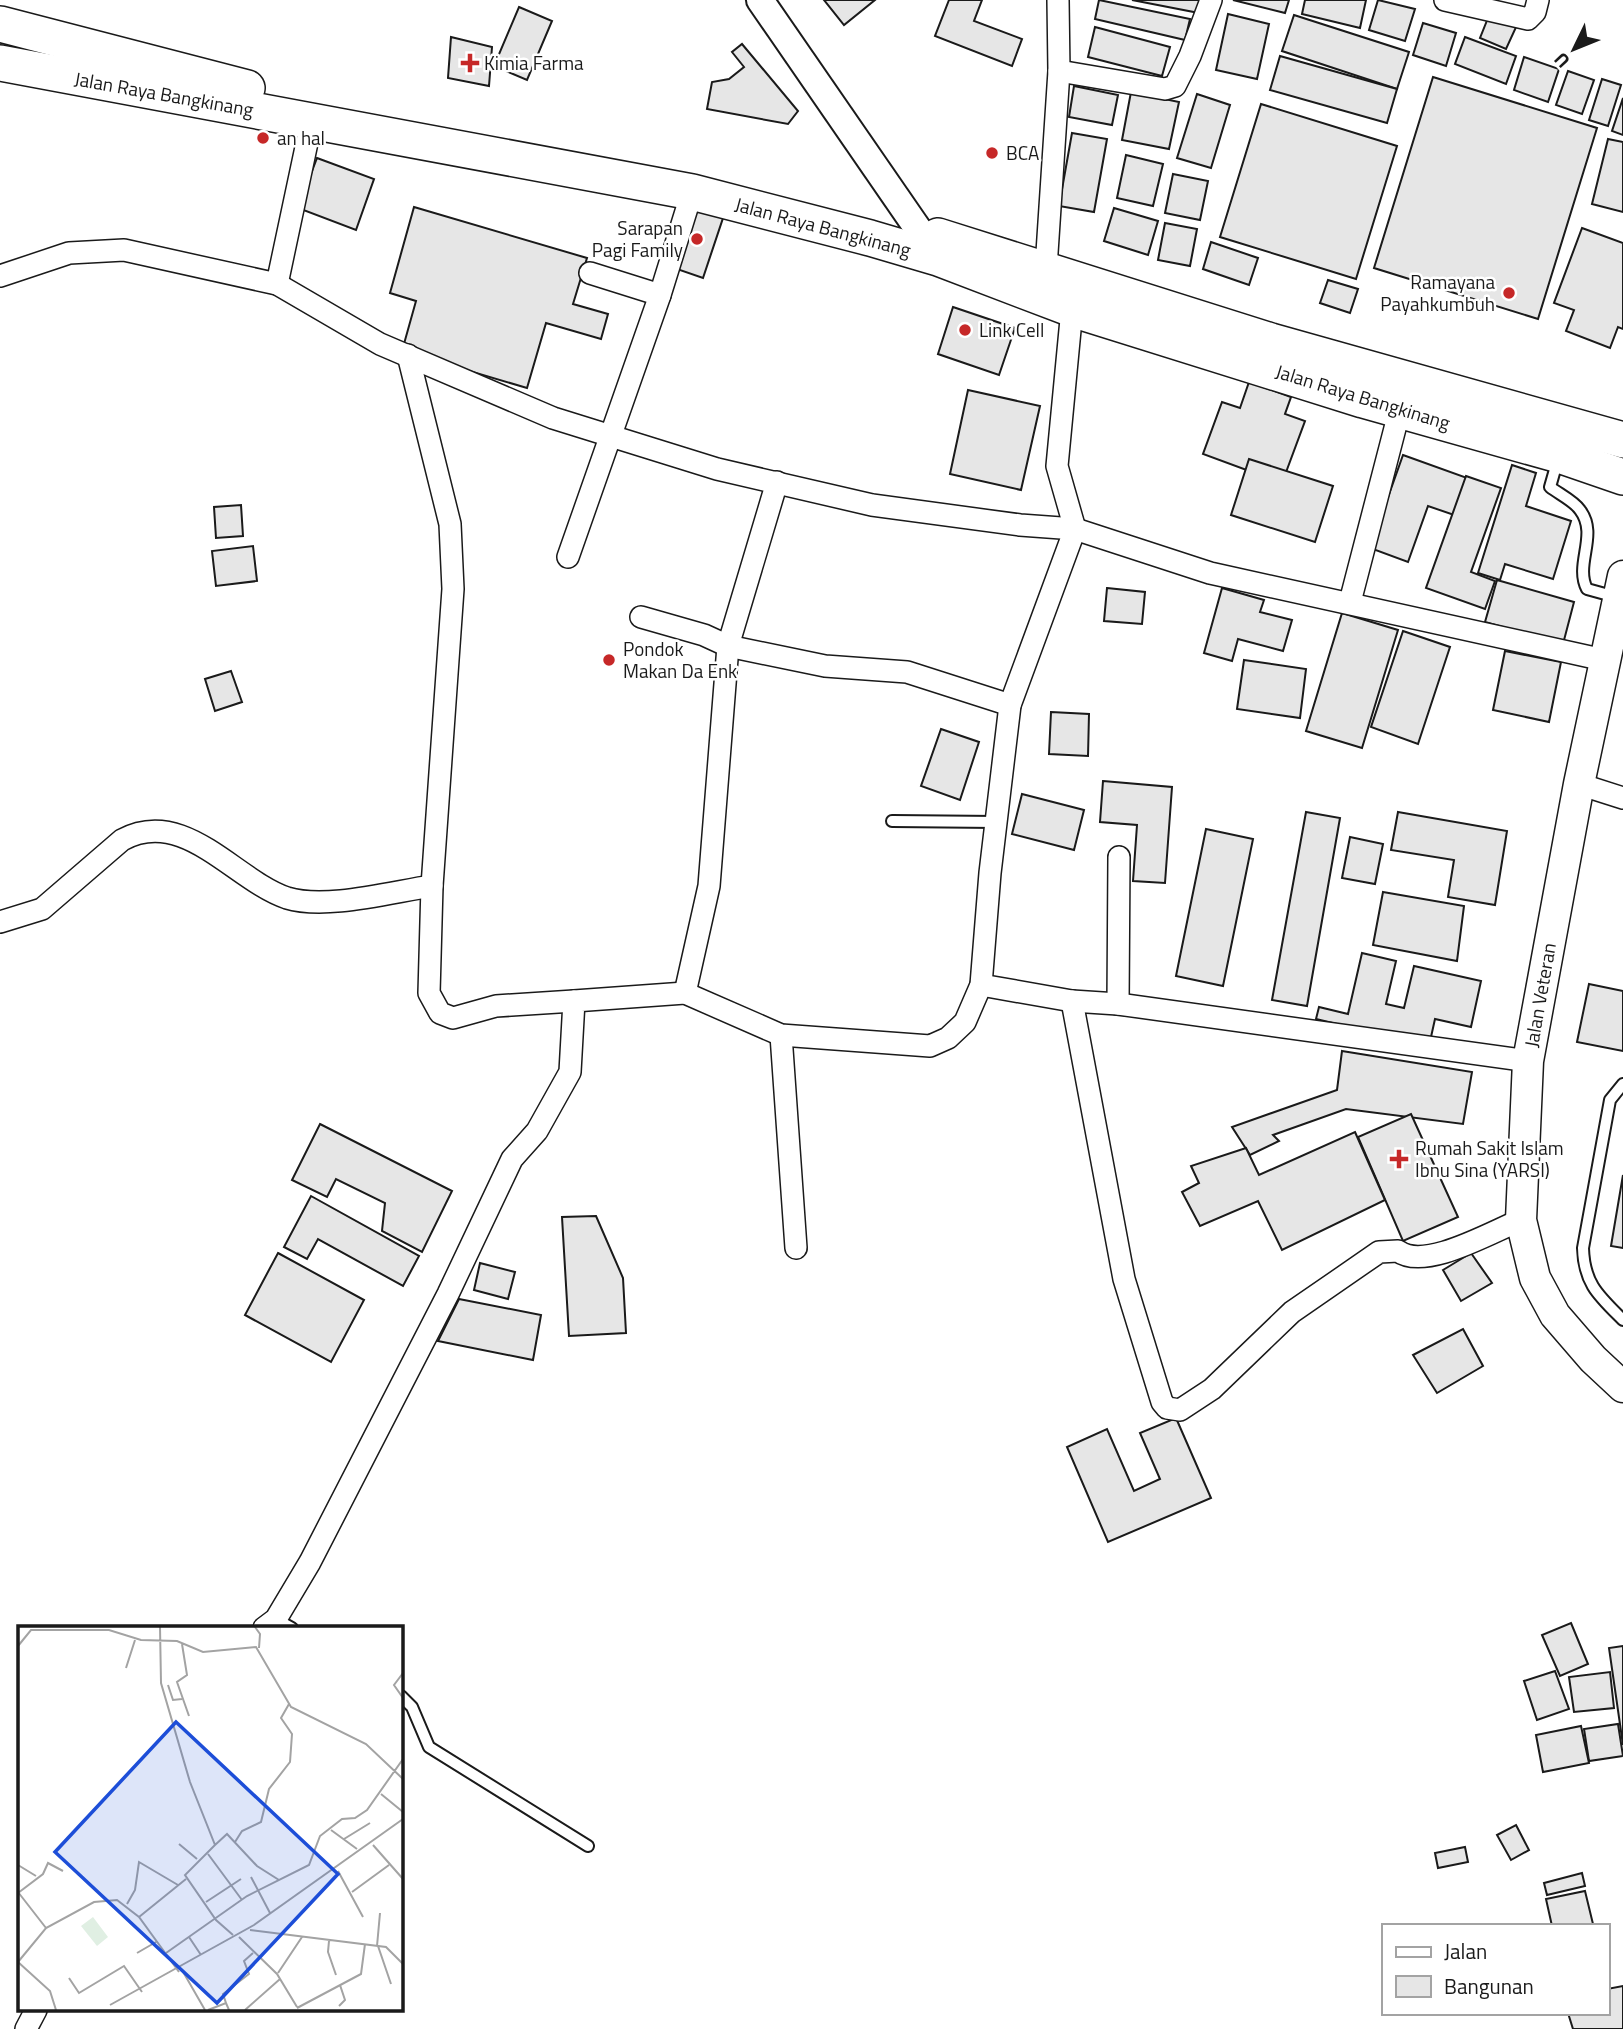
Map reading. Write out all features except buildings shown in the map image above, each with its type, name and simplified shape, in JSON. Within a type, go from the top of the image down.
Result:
[{"type":"highway","name":"Jalan Raya Bangkinang","points":[[0,24],[232,97],[312,119],[692,192],[1046,268],[1267,354],[1363,400],[1559,455],[1623,477]]},
{"type":"highway","name":"Jalan Raya Bangkinang","points":[[0,63],[232,97],[346,103],[929,244],[1072,309],[1622,436]]},
{"type":"main road","name":"Jalan Veteran","points":[[1621,587],[1579,784],[1528,1061],[1521,1220],[1535,1278],[1555,1315],[1593,1359],[1623,1387]]},
{"type":"street","points":[[760,0],[929,244]]},
{"type":"street","points":[[1046,268],[1059,71],[1058,0]]},
{"type":"street","points":[[1059,71],[1165,89],[1175,86],[1190,57],[1211,0]]},
{"type":"street","points":[[1446,0],[1528,19],[1535,12],[1538,0]]},
{"type":"street","points":[[277,284],[312,119]]},
{"type":"street","points":[[569,557],[660,295],[692,192]]},
{"type":"street","points":[[0,276],[69,253],[124,250],[277,284],[380,344],[553,418],[717,469],[872,505],[1020,525],[1075,529],[1210,573],[1604,660]]},
{"type":"street","points":[[590,273],[660,295]]},
{"type":"street","points":[[408,355],[434,450],[451,537],[453,589],[432,886],[429,993],[440,1013],[453,1018],[496,1006],[685,993],[780,1035],[930,1046],[948,1038],[965,1022],[981,985],[1010,705],[1075,529],[1057,466],[1072,309]]},
{"type":"street","points":[[1350,602],[1400,409]]},
{"type":"street","points":[[685,993],[709,886],[728,646],[777,482]]},
{"type":"street","points":[[641,617],[704,635],[728,646],[825,666],[907,673],[1010,705]]},
{"type":"street","points":[[1579,784],[1623,798]]},
{"type":"street","points":[[0,922],[42,909],[122,840],[136,832],[161,832],[189,839],[287,898],[315,903],[432,886]]},
{"type":"street","points":[[1118,1004],[1119,857]]},
{"type":"street","points":[[981,985],[1072,1001],[1118,1004],[1528,1061]]},
{"type":"street","points":[[277,1625],[448,1294],[512,1158],[537,1131],[570,1072],[574,1001]]},
{"type":"street","points":[[1072,1001],[1125,1279],[1162,1402],[1167,1408],[1180,1410],[1212,1389],[1292,1312],[1379,1252],[1398,1251],[1407,1258],[1427,1259],[1521,1220]]},
{"type":"street","points":[[780,1035],[796,1248]]},
{"type":"street","points":[[26,2029],[35,2011]]},
{"type":"lane","points":[[1559,455],[1550,487],[1580,509],[1589,528],[1581,579],[1587,589],[1621,587]]},
{"type":"lane","points":[[892,821],[997,822]]},
{"type":"lane","points":[[1623,1084],[1610,1100],[1583,1248],[1584,1269],[1595,1292],[1623,1320]]},
{"type":"lane","points":[[402,1697],[412,1707],[429,1747],[588,1846]]},
{"type":"place","name":"Kimia Farma","points":[[470,63]]},
{"type":"place","name":"an hal","points":[[263,138]]},
{"type":"place","name":"BCA","points":[[992,153]]},
{"type":"place","name":"Sarapan Pagi Family","points":[[697,239]]},
{"type":"place","name":"Ramayana Payahkumbuh","points":[[1509,293]]},
{"type":"place","name":"Link Cell","points":[[965,330]]},
{"type":"place","name":"Pondok Makan Da Enk","points":[[609,660]]},
{"type":"place","name":"Rumah Sakit Islam Ibnu Sina (YARSI)","points":[[1399,1159]]}]
